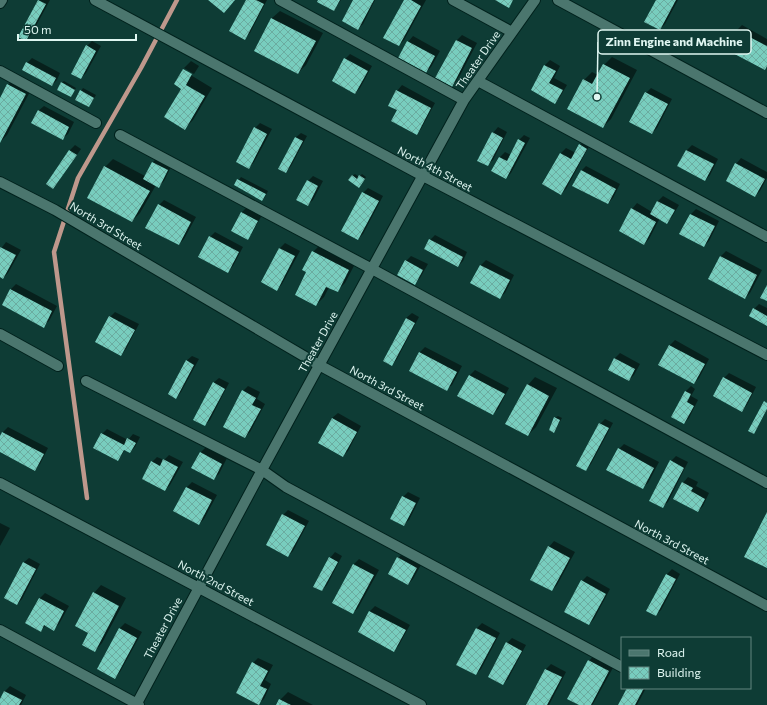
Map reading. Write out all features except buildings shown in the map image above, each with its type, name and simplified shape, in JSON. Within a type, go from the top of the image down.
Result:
[{"type":"street","name":"North 4th Street","points":[[94,0],[423,176],[767,355]]},
{"type":"street","points":[[280,0],[464,100]]},
{"type":"street","points":[[453,0],[512,32]]},
{"type":"street","name":"Theater Drive","points":[[137,705],[198,588],[464,100],[535,0]]},
{"type":"street","points":[[558,0],[767,112]]},
{"type":"street","points":[[0,71],[96,123]]},
{"type":"street","points":[[478,81],[767,237]]},
{"type":"street","points":[[120,135],[372,269],[767,483]]},
{"type":"street","name":"North 3rd Street","points":[[0,182],[55,210],[319,365],[767,606]]},
{"type":"street","points":[[0,334],[58,366]]},
{"type":"street","points":[[86,381],[262,470],[286,487],[621,666]]},
{"type":"street","name":"North 2nd Street","points":[[0,483],[421,705]]},
{"type":"street","points":[[0,630],[137,705]]},
{"type":"waterway","points":[[87,498],[54,252],[78,178],[141,68],[177,0]]},
{"type":"place","name":"Zinn Engine and Machine","points":[[597,97]]}]
